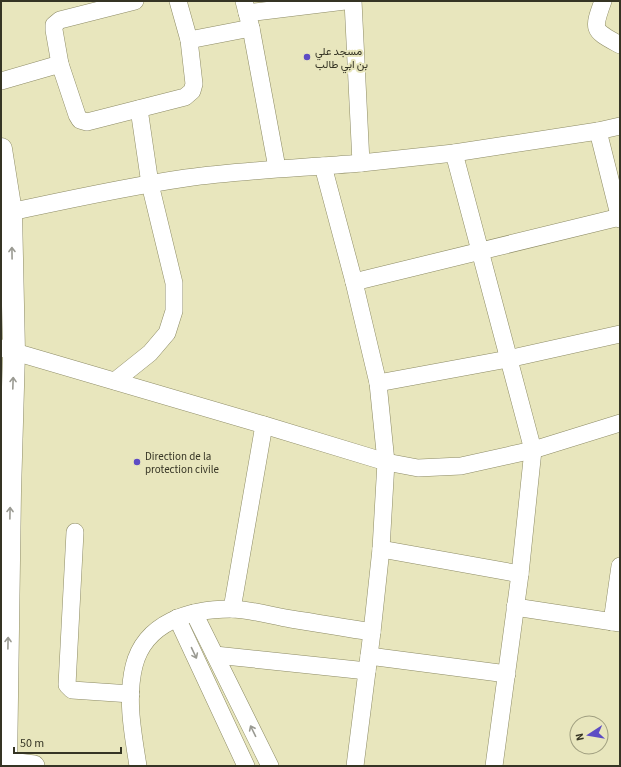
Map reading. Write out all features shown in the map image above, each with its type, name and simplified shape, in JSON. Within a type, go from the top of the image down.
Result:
[{"type":"main road","points":[[1,149],[6,213],[10,492],[5,763]]},
{"type":"street","points":[[135,1],[60,20],[54,25],[60,64],[80,120],[87,122],[139,109],[185,97],[192,91],[194,84],[190,40],[178,1]]},
{"type":"street","points":[[190,40],[247,14],[306,3],[345,1]]},
{"type":"street","points":[[353,1],[361,163]]},
{"type":"street","points":[[603,1],[597,18],[597,30],[600,34],[620,46]]},
{"type":"street","points":[[247,14],[277,168]]},
{"type":"street","points":[[1,81],[60,64]]},
{"type":"street","points":[[115,381],[150,353],[167,333],[174,311],[174,284],[150,184],[139,109]]},
{"type":"street","points":[[6,213],[187,178],[277,168],[361,163],[454,152],[598,131],[620,126]]},
{"type":"street","points":[[354,282],[620,218],[598,131]]},
{"type":"street","points":[[454,152],[532,450],[520,574],[508,674],[494,766]]},
{"type":"street","points":[[323,166],[354,282],[378,383],[386,462],[381,549],[355,766]]},
{"type":"street","points":[[378,383],[508,358],[620,334]]},
{"type":"street","points":[[8,350],[386,462],[418,468],[461,466],[532,450],[620,423]]},
{"type":"street","points":[[232,609],[264,425]]},
{"type":"street","points":[[75,532],[67,685],[72,690],[131,694]]},
{"type":"street","points":[[381,549],[520,574]]},
{"type":"street","points":[[515,607],[616,623],[620,566]]},
{"type":"street","points":[[138,766],[132,731],[131,694],[134,666],[142,645],[156,629],[177,618],[194,613],[207,610],[232,609],[372,632]]},
{"type":"street","points":[[194,613],[270,766]]},
{"type":"street","points":[[177,618],[246,766]]},
{"type":"street","points":[[215,655],[368,663],[508,674]]},
{"type":"street","points":[[5,763],[34,766]]},
{"type":"place","name":"مسجد علي بن ابي طالب","points":[[307,57]]},
{"type":"place","name":"Direction de la protection civile","points":[[137,462]]}]
